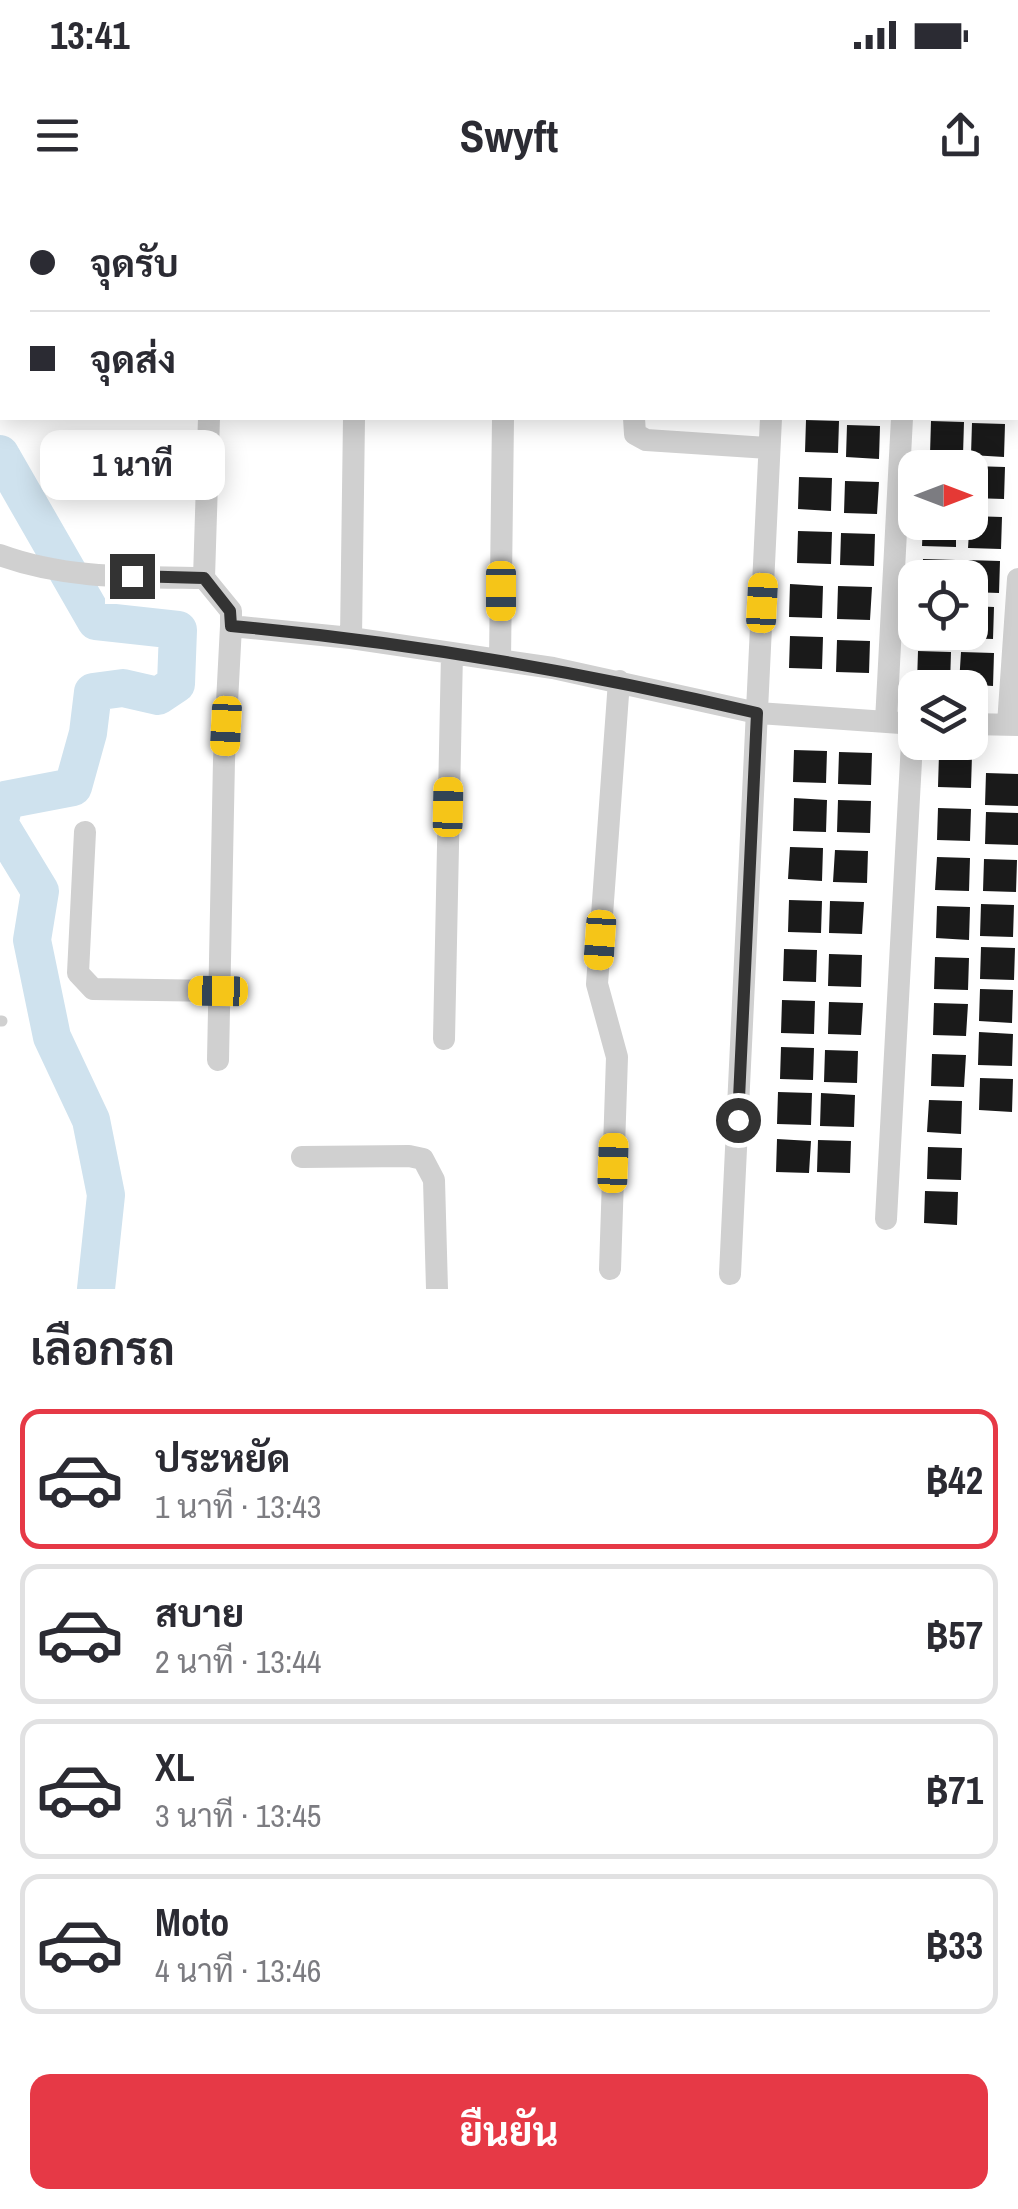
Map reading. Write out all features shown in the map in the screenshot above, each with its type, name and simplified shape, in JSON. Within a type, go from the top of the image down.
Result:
[{"type":"street","points":[[209,420],[204,578],[230,611],[231,626],[218,1060]]},
{"type":"street","points":[[352,638],[354,420]]},
{"type":"street","points":[[500,660],[503,420]]},
{"type":"street","points":[[634,420],[636,434],[646,440],[768,448]]},
{"type":"street","points":[[730,1274],[771,420]]},
{"type":"street","points":[[886,721],[902,420]]},
{"type":"street","points":[[0,555],[36,568],[96,575],[204,578]]},
{"type":"street","points":[[1013,724],[1018,579]]},
{"type":"street","points":[[231,626],[452,652],[619,681],[757,713],[898,722]]},
{"type":"street","points":[[444,1038],[452,652]]},
{"type":"street","points":[[610,1269],[617,1056],[598,984],[619,681]]},
{"type":"street","points":[[886,1219],[912,760]]},
{"type":"street","points":[[85,832],[78,972],[84,983],[94,989],[218,991]]},
{"type":"street","points":[[302,1157],[423,1159],[434,1180],[437,1289]]},
{"type":"building","points":[[806,420],[839,421],[838,453],[805,452]]},
{"type":"building","points":[[931,421],[964,422],[963,450],[930,450]]},
{"type":"building","points":[[972,423],[1005,424],[1004,457],[988,456],[988,450],[971,450]]},
{"type":"building","points":[[847,425],[880,426],[879,459],[846,457]]},
{"type":"building","points":[[988,466],[1005,467],[1004,499],[988,499]]},
{"type":"building","points":[[799,477],[832,478],[831,511],[798,509]]},
{"type":"building","points":[[845,481],[879,482],[877,514],[844,513]]},
{"type":"building","points":[[988,517],[1002,517],[1001,549],[968,548],[968,540],[988,540]]},
{"type":"building","points":[[798,531],[832,532],[831,564],[797,563]]},
{"type":"building","points":[[841,533],[875,534],[874,566],[840,565]]},
{"type":"building","points":[[922,540],[956,540],[956,547],[922,546]]},
{"type":"building","points":[[988,561],[1000,561],[999,593],[988,593]]},
{"type":"building","points":[[790,584],[823,586],[822,618],[789,617]]},
{"type":"building","points":[[838,586],[872,587],[870,620],[837,619]]},
{"type":"building","points":[[988,607],[994,607],[993,639],[988,639]]},
{"type":"building","points":[[790,636],[823,637],[822,669],[789,668]]},
{"type":"building","points":[[837,640],[870,641],[869,673],[836,672]]},
{"type":"building","points":[[918,651],[951,652],[950,670],[917,670]]},
{"type":"building","points":[[961,652],[994,653],[993,686],[988,686],[988,670],[960,670]]},
{"type":"building","points":[[794,750],[827,751],[826,783],[793,782]]},
{"type":"building","points":[[839,752],[872,753],[871,785],[838,784]]},
{"type":"building","points":[[939,760],[972,760],[971,788],[938,787]]},
{"type":"building","points":[[986,773],[1018,774],[1018,806],[985,805]]},
{"type":"building","points":[[794,798],[827,800],[826,832],[793,831]]},
{"type":"building","points":[[838,800],[871,801],[870,833],[837,832]]},
{"type":"building","points":[[938,808],[971,809],[970,841],[937,840]]},
{"type":"building","points":[[986,812],[1018,813],[1018,845],[985,844]]},
{"type":"building","points":[[790,847],[823,848],[822,881],[788,879]]},
{"type":"building","points":[[835,850],[868,851],[867,883],[833,882]]},
{"type":"building","points":[[937,857],[970,858],[969,891],[935,890]]},
{"type":"building","points":[[984,859],[1017,860],[1016,892],[983,891]]},
{"type":"building","points":[[789,900],[822,901],[821,933],[788,932]]},
{"type":"building","points":[[830,901],[864,902],[862,934],[829,933]]},
{"type":"building","points":[[981,904],[1014,905],[1013,937],[980,936]]},
{"type":"building","points":[[937,906],[970,907],[969,940],[936,938]]},
{"type":"building","points":[[981,947],[1015,948],[1014,980],[980,979]]},
{"type":"building","points":[[784,949],[817,950],[816,982],[783,981]]},
{"type":"building","points":[[829,954],[862,955],[861,987],[828,986]]},
{"type":"building","points":[[935,957],[969,958],[968,990],[934,989]]},
{"type":"building","points":[[980,989],[1013,990],[1012,1023],[979,1021]]},
{"type":"building","points":[[782,1000],[815,1001],[814,1034],[781,1033]]},
{"type":"building","points":[[829,1002],[863,1003],[861,1035],[828,1034]]},
{"type":"building","points":[[934,1003],[968,1004],[966,1036],[933,1035]]},
{"type":"building","points":[[979,1032],[1013,1034],[1012,1066],[978,1065]]},
{"type":"building","points":[[781,1047],[814,1048],[813,1080],[780,1079]]},
{"type":"building","points":[[825,1050],[858,1051],[857,1083],[824,1082]]},
{"type":"building","points":[[932,1054],[966,1055],[964,1087],[931,1086]]},
{"type":"building","points":[[980,1078],[1013,1079],[1012,1112],[979,1110]]},
{"type":"building","points":[[778,1092],[812,1093],[811,1125],[777,1124]]},
{"type":"building","points":[[821,1093],[855,1095],[854,1127],[820,1126]]},
{"type":"building","points":[[929,1100],[962,1101],[961,1134],[927,1132]]},
{"type":"building","points":[[777,1139],[811,1141],[809,1173],[776,1172]]},
{"type":"building","points":[[818,1140],[851,1141],[850,1173],[817,1172]]},
{"type":"building","points":[[928,1147],[962,1148],[961,1180],[927,1179]]},
{"type":"building","points":[[925,1191],[958,1192],[957,1225],[924,1223]]},
{"type":"waterway","points":[[0,454],[96,621],[178,630],[176,684],[158,696],[123,688],[93,692],[88,733],[73,787],[5,800],[0,820]]},
{"type":"waterway","points":[[0,825],[40,891],[32,940],[52,1037],[91,1120],[106,1195],[96,1289]]},
{"type":"route","points":[[132,576],[204,578],[230,611],[231,626],[352,638],[552,668],[757,713],[738,1120]]}]
